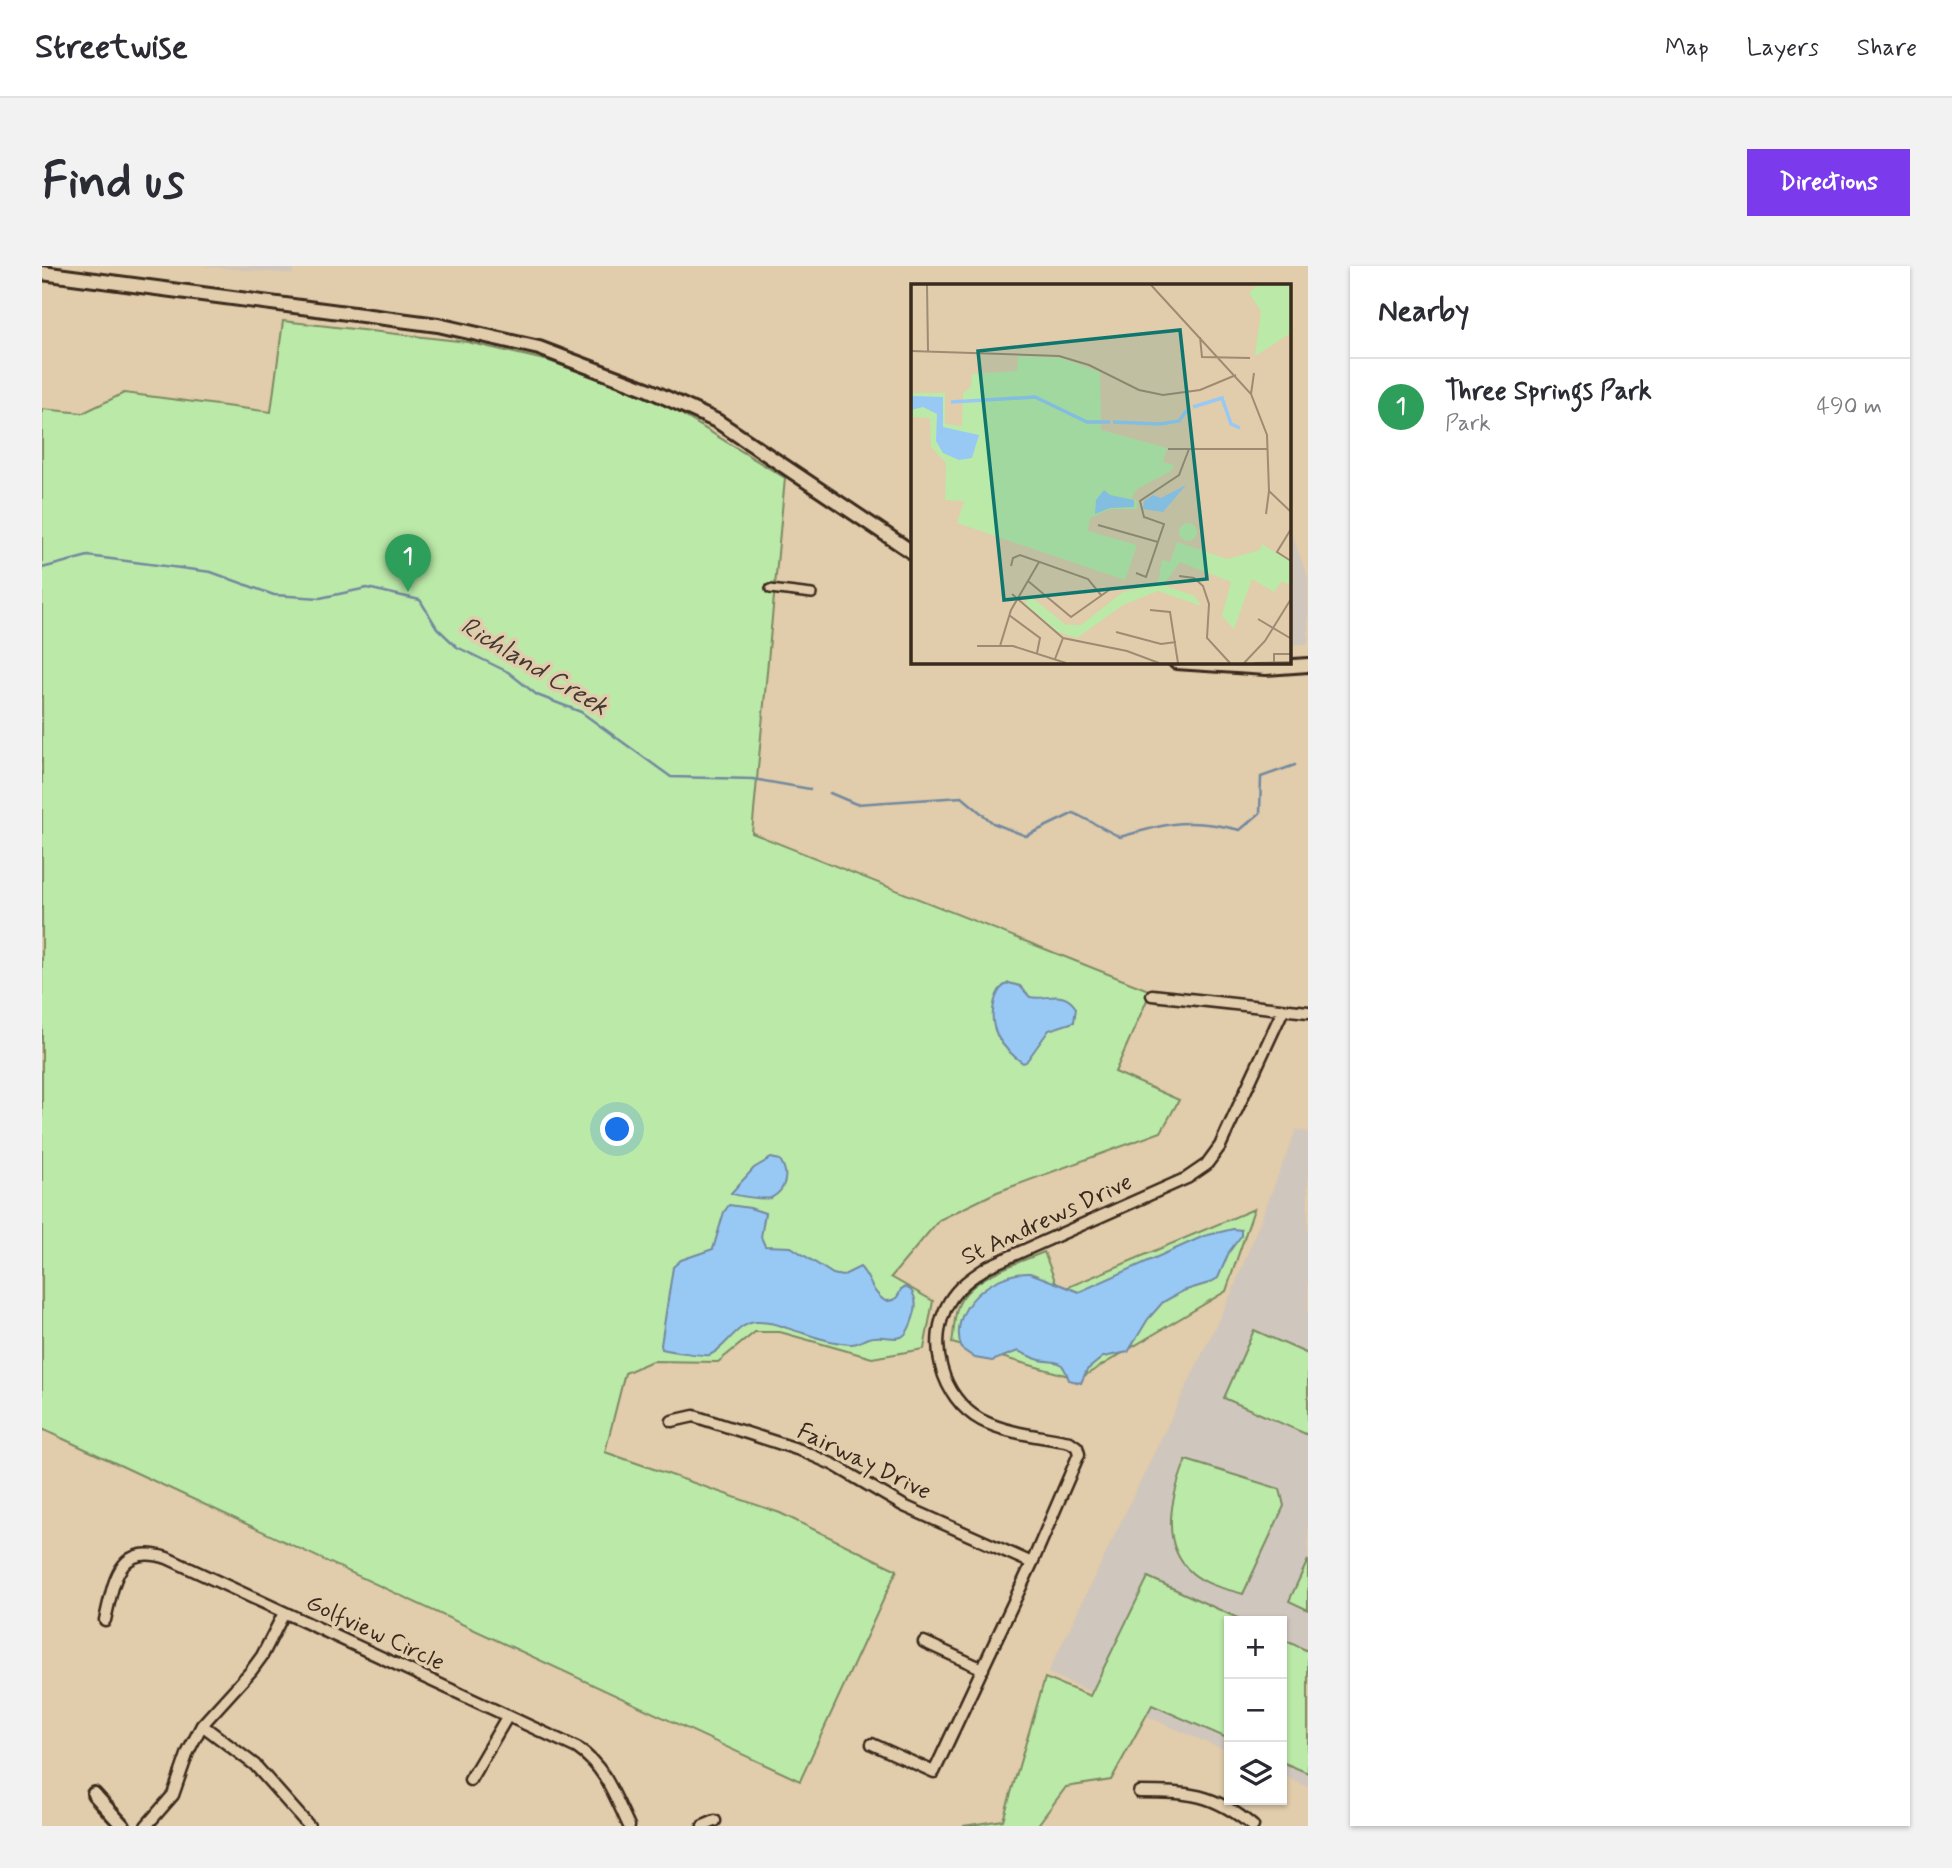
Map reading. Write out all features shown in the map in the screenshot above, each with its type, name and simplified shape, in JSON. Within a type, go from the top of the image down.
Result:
[{"type":"main road","points":[[42,273],[426,323],[487,334],[539,348],[647,388],[718,421],[911,551]]},
{"type":"main road","points":[[1191,663],[1266,668],[1308,665]]},
{"type":"main road","points":[[94,1794],[123,1826]]},
{"type":"street","points":[[770,589],[812,594]]},
{"type":"street","points":[[1152,995],[1308,1012]]},
{"type":"street","name":"St Andrews Drive","points":[[872,1744],[934,1773],[1032,1563],[1079,1454],[1077,1447],[1070,1442],[1003,1429],[980,1419],[959,1402],[944,1378],[938,1352],[939,1327],[949,1302],[967,1281],[989,1266],[1186,1178],[1206,1165],[1220,1146],[1283,1010]]},
{"type":"street","name":"Fairway Drive","points":[[672,1421],[694,1416],[800,1450],[834,1465],[904,1506],[1032,1563]]},
{"type":"street","name":"Golfview Circle","points":[[105,1620],[116,1575],[128,1559],[146,1554],[167,1558],[577,1748],[603,1772],[629,1826]]},
{"type":"street","points":[[146,1826],[173,1795],[188,1752],[202,1725],[262,1656],[284,1613]]},
{"type":"street","points":[[924,1642],[983,1669]]},
{"type":"street","points":[[470,1780],[507,1717]]},
{"type":"street","points":[[202,1725],[255,1765],[309,1826]]},
{"type":"street","points":[[1139,1792],[1185,1792],[1205,1797],[1231,1809],[1253,1826]]},
{"type":"street","points":[[703,1826],[715,1821]]},
{"type":"shaded area","points":[[201,266],[293,266],[293,274]]},
{"type":"shaded area","points":[[1290,530],[1308,578],[1308,644],[1290,644]]},
{"type":"shaded area","points":[[1296,1130],[1308,1132],[1308,1787],[1287,1777],[1287,1616],[1224,1616],[1224,1750],[1048,1673],[1234,1288]]},
{"type":"green space","points":[[283,321],[467,342],[549,361],[673,409],[785,478],[752,833],[1151,991],[1115,1072],[1179,1100],[1161,1132],[997,1192],[939,1220],[891,1277],[933,1301],[924,1349],[872,1358],[780,1332],[755,1332],[718,1362],[652,1361],[625,1373],[605,1452],[780,1513],[897,1570],[800,1781],[42,1429],[42,409],[83,413],[124,393],[271,412]]},
{"type":"green space","points":[[1254,1209],[1226,1291],[1079,1379],[952,1343],[956,1313],[962,1298],[982,1280],[1007,1267],[1044,1252],[1059,1291]]},
{"type":"green space","points":[[1254,1330],[1308,1354],[1308,1435],[1224,1398]]},
{"type":"green space","points":[[1186,1460],[1280,1489],[1284,1506],[1243,1594],[1203,1581],[1181,1561],[1175,1548],[1171,1518],[1176,1488]]},
{"type":"green space","points":[[1308,1560],[1308,1610],[1289,1601]]},
{"type":"green space","points":[[1148,1577],[1233,1616],[1224,1616],[1224,1737],[1152,1705],[1111,1780],[1066,1787],[1037,1826],[963,1826],[1003,1820],[1045,1678],[1090,1696]]},
{"type":"green space","points":[[1287,1641],[1308,1651],[1308,1773],[1287,1764]]},
{"type":"water","points":[[1009,983],[1020,986],[1030,997],[1066,998],[1076,1008],[1074,1022],[1049,1030],[1023,1063],[1002,1043],[994,1028],[993,1010],[997,994]]},
{"type":"water","points":[[771,1158],[780,1160],[785,1170],[785,1181],[776,1195],[763,1198],[731,1193],[754,1168]]},
{"type":"water","points":[[729,1205],[765,1213],[761,1237],[765,1246],[791,1247],[833,1274],[842,1276],[860,1267],[885,1301],[896,1298],[905,1287],[911,1290],[915,1298],[915,1309],[909,1329],[902,1337],[871,1337],[850,1344],[774,1324],[756,1322],[742,1327],[709,1355],[662,1349],[673,1267],[681,1260],[713,1249],[724,1212]]},
{"type":"water","points":[[1233,1229],[1241,1230],[1241,1236],[1229,1252],[1218,1278],[1163,1302],[1148,1319],[1128,1352],[1103,1357],[1087,1370],[1081,1383],[1069,1380],[1059,1363],[1037,1359],[1018,1351],[992,1361],[975,1358],[962,1349],[959,1334],[967,1307],[988,1286],[1002,1279],[1030,1273],[1079,1292],[1204,1236]]},
{"type":"waterway","name":"Richland Creek","points":[[42,568],[88,556],[211,572],[274,595],[320,598],[367,588],[420,600],[437,628],[457,647],[508,672],[537,695],[581,712],[671,777],[753,779],[810,789]]},
{"type":"waterway","name":"Richland Creek","points":[[830,793],[856,804],[962,797],[993,823],[1026,836],[1074,813],[1120,837],[1179,823],[1207,824],[1240,830],[1260,813],[1261,777],[1295,765]]},
{"type":"place","name":"Three Springs Park","points":[[408,592]]}]
